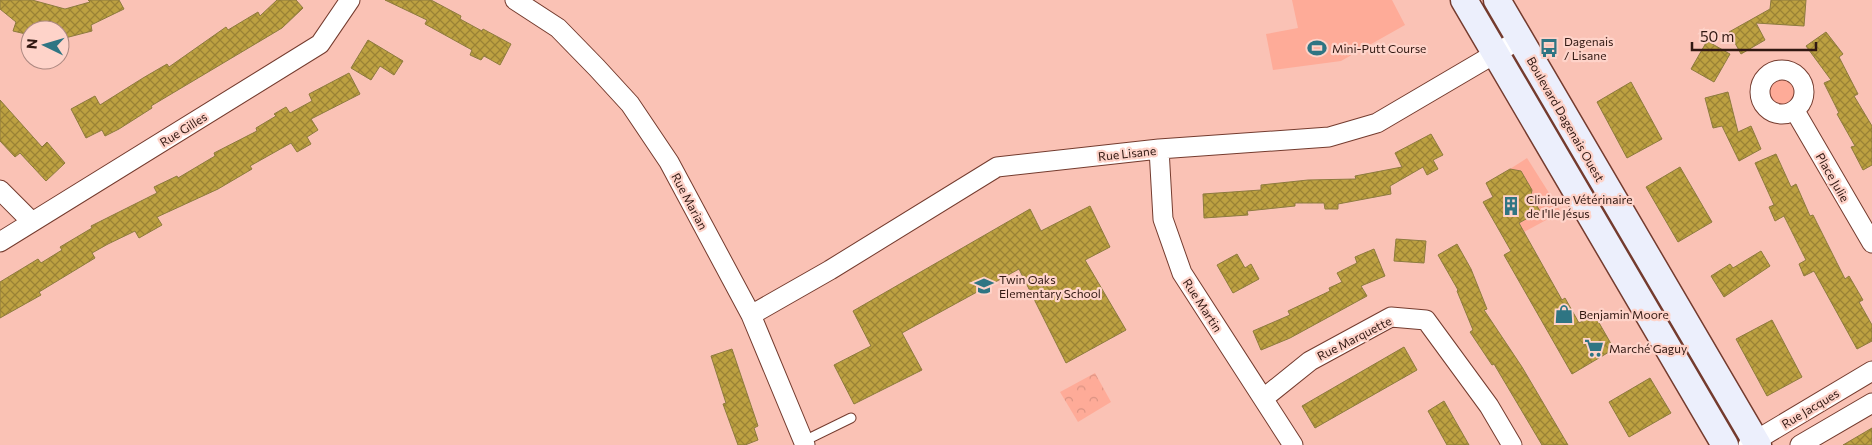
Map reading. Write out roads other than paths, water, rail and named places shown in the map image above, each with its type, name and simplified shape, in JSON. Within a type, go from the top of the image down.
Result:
[{"type":"main road","points":[[1464,0],[1724,445]]},
{"type":"main road","name":"Boulevard Dagenais Ouest","points":[[1497,0],[1754,444]]},
{"type":"street","name":"Rue Gilles","points":[[0,242],[320,44],[350,0]]},
{"type":"street","name":"Rue Marian","points":[[521,2],[558,28],[630,104],[669,162],[751,315],[804,443]]},
{"type":"street","name":"Rue Lisane","points":[[751,315],[830,270],[997,168],[1159,149],[1329,137],[1377,123],[1520,40]]},
{"type":"street","name":"Place Julie","points":[[1795,110],[1872,243]]},
{"type":"street","name":"Rue Martin","points":[[1159,149],[1163,219],[1182,273],[1293,445]]},
{"type":"street","points":[[0,190],[32,222]]},
{"type":"street","name":"Rue Marquette","points":[[1264,398],[1310,361],[1391,317],[1426,320],[1489,406],[1512,445]]},
{"type":"street","name":"Rue Jacques","points":[[1754,444],[1872,371]]},
{"type":"street","points":[[1800,445],[1872,402]]},
{"type":"lane","points":[[804,443],[851,418]]},
{"type":"place","name":"Mini-Putt Course","points":[[1317,48]]},
{"type":"place","name":"Dagenais / Lisane","points":[[1549,48]]},
{"type":"place","name":"Clinique Vétérinaire de I'Ile Jésus","points":[[1511,206]]},
{"type":"place","name":"Twin Oaks Elementary School","points":[[984,286]]},
{"type":"place","name":"Benjamin Moore","points":[[1564,314]]},
{"type":"place","name":"Marché Gaguy","points":[[1594,348]]}]
